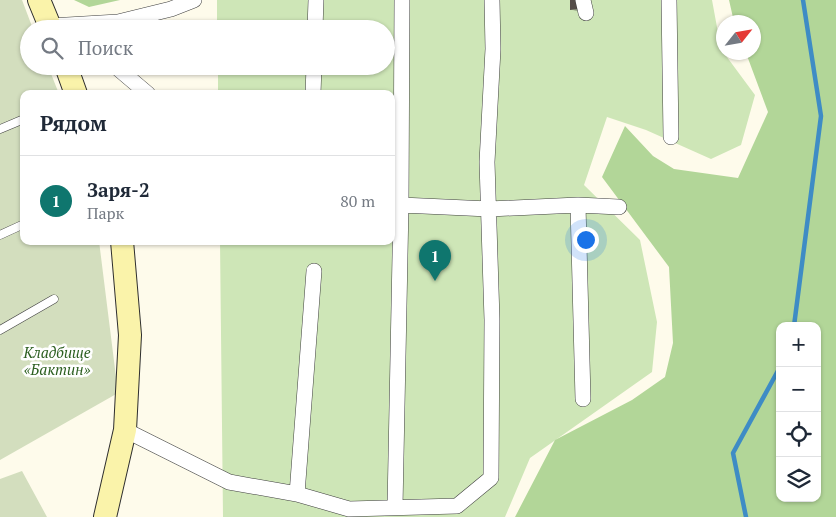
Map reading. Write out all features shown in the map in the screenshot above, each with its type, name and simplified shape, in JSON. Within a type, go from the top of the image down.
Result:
[{"type":"street","points":[[40,0],[47,20]]},
{"type":"street","points":[[126,20],[171,9],[194,0]]},
{"type":"street","points":[[315,20],[316,0]]},
{"type":"street","points":[[395,508],[401,205],[402,0]]},
{"type":"street","points":[[125,430],[229,482],[297,494],[350,509],[457,506],[491,478],[492,320],[488,162],[493,49],[492,0]]},
{"type":"street","points":[[669,0],[671,137]]},
{"type":"street","points":[[69,75],[75,90]]},
{"type":"street","points":[[126,75],[143,90]]},
{"type":"street","points":[[312,90],[313,75]]},
{"type":"street","points":[[401,205],[489,209],[578,205],[619,207]]},
{"type":"street","points":[[578,205],[583,399]]},
{"type":"street","points":[[104,517],[125,430],[130,335],[122,245]]},
{"type":"street","points":[[297,494],[314,271]]},
{"type":"lane","points":[[0,129],[20,121]]},
{"type":"lane","points":[[0,235],[20,226]]},
{"type":"lane","points":[[0,330],[54,299]]},
{"type":"green space","name":"Кладбище «Бактин»","points":[[0,0],[22,0],[30,20],[20,20],[20,75],[52,75],[57,90],[20,90],[20,245],[100,245],[118,393],[0,460]]},
{"type":"green space","points":[[74,0],[120,0],[89,7]]},
{"type":"green space","points":[[217,0],[712,0],[716,22],[716,60],[729,60],[755,95],[741,145],[711,159],[646,130],[607,117],[584,185],[640,240],[657,322],[652,372],[530,458],[505,517],[223,517],[220,245],[395,245],[395,90],[218,90],[218,75],[395,75],[395,20],[217,20]]},
{"type":"green space","points":[[729,0],[836,0],[836,517],[515,517],[555,440],[632,400],[665,377],[673,343],[669,267],[602,177],[625,126],[653,156],[674,169],[738,178],[768,112],[749,60],[761,60],[761,15],[732,15]]},
{"type":"green space","points":[[22,471],[47,517],[0,517],[0,479]]},
{"type":"building","points":[[570,0],[579,0],[580,9],[570,10]]},
{"type":"waterway","points":[[795,322],[821,116],[803,0]]},
{"type":"waterway","points":[[746,517],[733,453],[776,374]]},
{"type":"place","name":"Заря-2","points":[[435,281]]}]
